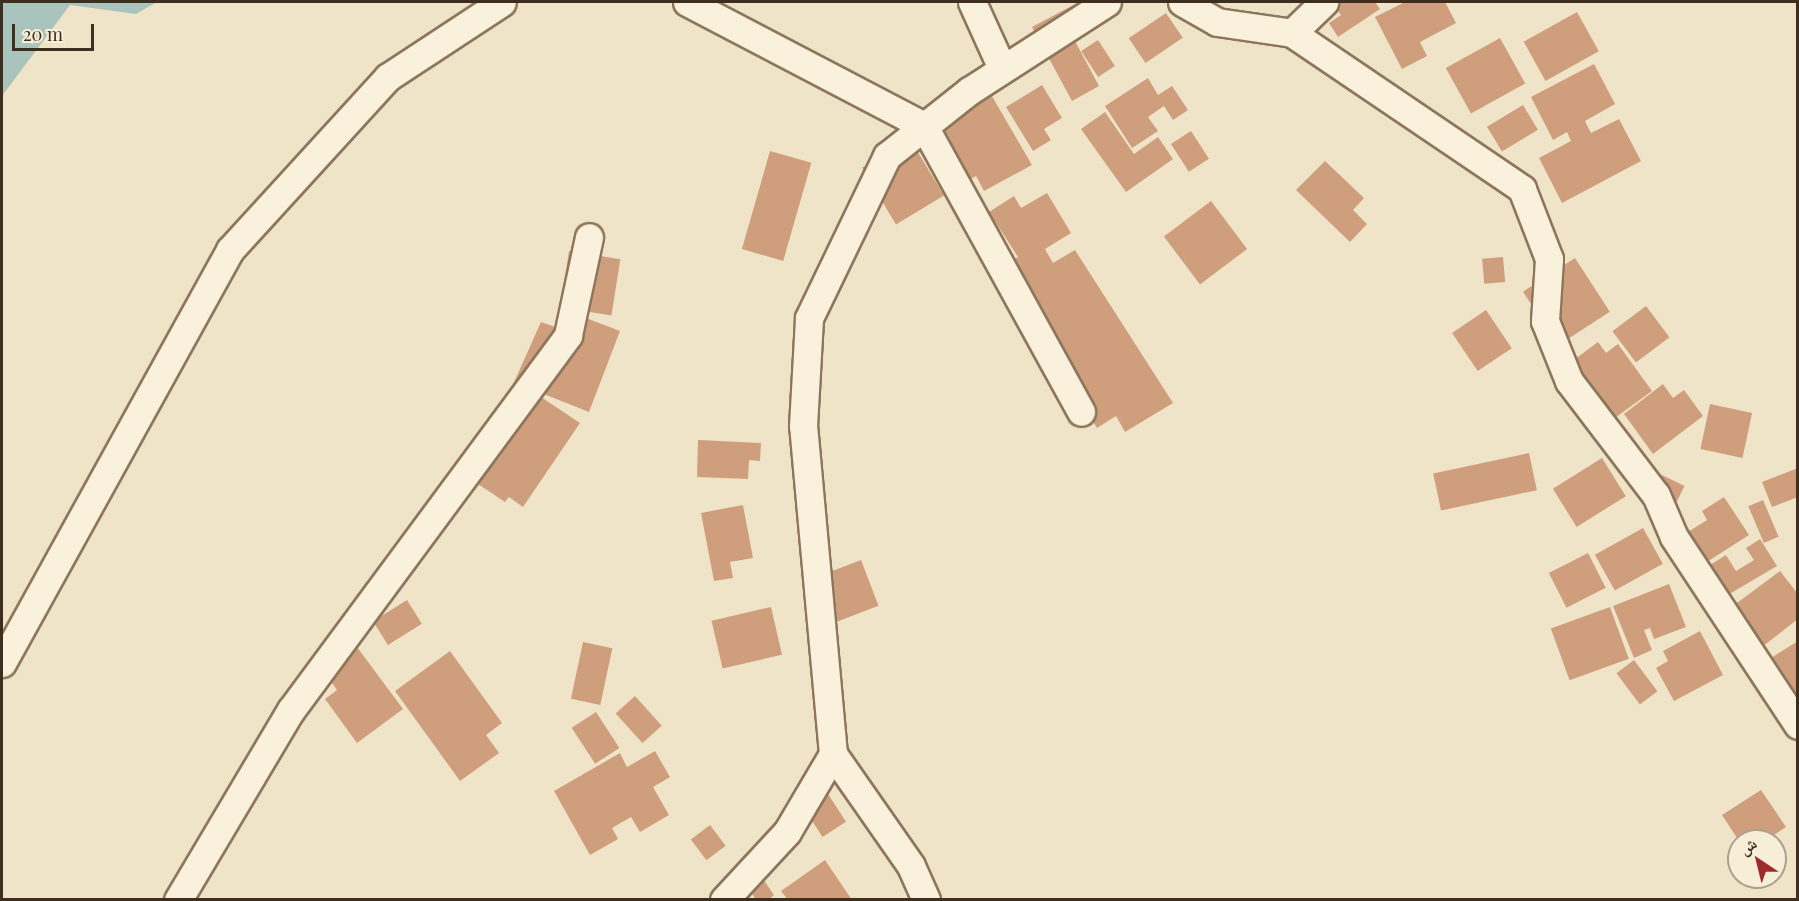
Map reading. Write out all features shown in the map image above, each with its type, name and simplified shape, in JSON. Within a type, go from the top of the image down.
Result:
[{"type":"street","points":[[2,663],[230,250],[388,77],[502,2]]},
{"type":"street","points":[[687,2],[924,126],[1081,412]]},
{"type":"street","points":[[972,2],[1002,68]]},
{"type":"street","points":[[926,900],[911,866],[833,754],[803,426],[809,318],[887,156],[1002,68],[1107,2]]},
{"type":"street","points":[[1182,2],[1217,22],[1292,33],[1522,189],[1549,259],[1545,321],[1569,381],[1656,495],[1674,537],[1797,725]]},
{"type":"street","points":[[1292,33],[1324,2]]},
{"type":"street","points":[[178,900],[291,710],[568,335],[589,237]]},
{"type":"street","points":[[724,900],[787,832],[833,754]]},
{"type":"water","points":[[2,2],[157,2],[136,14],[70,5],[2,96]]},
{"type":"building","points":[[1079,2],[1089,2],[1068,28],[1099,86],[1072,101],[1032,27]]},
{"type":"building","points":[[1332,2],[1375,2],[1380,9],[1338,37],[1329,23],[1341,15]]},
{"type":"building","points":[[1405,2],[1445,2],[1456,23],[1420,42],[1427,56],[1402,69],[1375,17]]},
{"type":"building","points":[[1577,12],[1599,51],[1545,81],[1524,42]]},
{"type":"building","points":[[1166,13],[1183,38],[1145,63],[1129,38]]},
{"type":"building","points":[[1500,38],[1525,83],[1471,114],[1446,68]]},
{"type":"building","points":[[1098,40],[1115,66],[1098,77],[1081,51]]},
{"type":"building","points":[[1594,64],[1615,104],[1585,121],[1591,133],[1619,119],[1641,161],[1562,203],[1539,158],[1571,141],[1567,132],[1553,140],[1531,97]]},
{"type":"building","points":[[978,72],[1032,165],[984,191],[976,176],[958,187],[919,115],[951,98],[947,88]]},
{"type":"building","points":[[1148,78],[1158,95],[1172,86],[1188,110],[1173,120],[1164,106],[1148,117],[1158,131],[1132,148],[1105,106]]},
{"type":"building","points":[[1042,85],[1062,118],[1044,129],[1051,140],[1033,151],[1006,107]]},
{"type":"building","points":[[1523,105],[1538,130],[1502,151],[1487,127]]},
{"type":"building","points":[[1105,112],[1134,154],[1158,137],[1173,159],[1126,192],[1081,129]]},
{"type":"building","points":[[1191,131],[1209,159],[1189,172],[1171,144]]},
{"type":"building","points":[[910,139],[944,196],[896,224],[862,168]]},
{"type":"building","points":[[770,151],[811,163],[783,261],[742,249]]},
{"type":"building","points":[[1325,161],[1364,198],[1353,210],[1367,224],[1350,242],[1296,190]]},
{"type":"building","points":[[1047,193],[1071,233],[1045,249],[1053,263],[1075,250],[1173,403],[1125,432],[1116,416],[1097,428],[999,269],[1018,257],[989,212],[1014,196],[1021,208]]},
{"type":"building","points":[[1211,201],[1247,249],[1200,284],[1164,237]]},
{"type":"building","points":[[569,251],[620,259],[611,315],[560,307]]},
{"type":"building","points":[[1503,257],[1505,282],[1484,284],[1482,259]]},
{"type":"building","points":[[1575,258],[1610,312],[1558,345],[1523,292]]},
{"type":"building","points":[[1646,306],[1669,337],[1636,362],[1612,331]]},
{"type":"building","points":[[565,310],[620,331],[589,412],[526,387],[580,423],[523,507],[509,497],[505,502],[478,484],[518,428],[499,416],[541,322],[558,328]]},
{"type":"building","points":[[1486,310],[1512,348],[1478,371],[1452,333]]},
{"type":"building","points":[[1598,342],[1606,353],[1618,344],[1652,391],[1601,428],[1559,371]]},
{"type":"building","points":[[1663,384],[1673,398],[1684,390],[1703,416],[1653,454],[1624,414]]},
{"type":"building","points":[[1710,404],[1752,413],[1742,458],[1700,449]]},
{"type":"building","points":[[698,440],[761,443],[760,461],[749,460],[748,479],[697,477]]},
{"type":"building","points":[[1529,453],[1537,490],[1441,511],[1433,473]]},
{"type":"building","points":[[1602,458],[1626,496],[1577,527],[1553,489]]},
{"type":"building","points":[[1798,468],[1798,497],[1772,507],[1762,482]]},
{"type":"building","points":[[1662,475],[1684,486],[1671,513],[1649,502]]},
{"type":"building","points":[[1724,497],[1749,535],[1699,567],[1680,537],[1707,520],[1702,511]]},
{"type":"building","points":[[1763,500],[1779,537],[1764,543],[1748,506]]},
{"type":"building","points":[[743,505],[753,558],[730,562],[733,578],[714,581],[701,513]]},
{"type":"building","points":[[1643,528],[1663,564],[1615,591],[1595,555]]},
{"type":"building","points":[[1760,539],[1777,566],[1721,599],[1702,570],[1726,555],[1736,571],[1754,560],[1746,548]]},
{"type":"building","points":[[1588,553],[1606,588],[1567,608],[1549,573]]},
{"type":"building","points":[[861,560],[879,606],[824,627],[807,581]]},
{"type":"building","points":[[1780,571],[1798,594],[1798,619],[1745,660],[1714,620]]},
{"type":"building","points":[[1669,584],[1686,627],[1654,639],[1650,628],[1644,630],[1652,650],[1634,658],[1613,606]]},
{"type":"building","points":[[407,600],[422,624],[388,645],[373,621]]},
{"type":"building","points":[[771,607],[782,655],[723,668],[712,621]]},
{"type":"building","points":[[1610,607],[1629,659],[1570,680],[1551,629]]},
{"type":"building","points":[[1700,631],[1723,675],[1674,701],[1656,668],[1668,661],[1663,651]]},
{"type":"building","points":[[1798,641],[1798,718],[1752,670]]},
{"type":"building","points":[[583,642],[612,648],[600,705],[571,699]]},
{"type":"building","points":[[357,647],[403,709],[357,743],[325,699],[337,690],[324,672]]},
{"type":"building","points":[[450,651],[502,723],[486,735],[499,753],[460,781],[395,691]]},
{"type":"building","points":[[1634,660],[1657,691],[1640,704],[1616,673]]},
{"type":"building","points":[[635,696],[662,726],[642,743],[616,713]]},
{"type":"building","points":[[596,712],[619,748],[595,764],[572,728]]},
{"type":"building","points":[[655,751],[670,777],[653,787],[669,815],[640,832],[631,817],[612,828],[618,839],[590,855],[554,791],[620,753],[627,767]]},
{"type":"building","points":[[1761,790],[1786,827],[1783,829],[1731,829],[1722,815]]},
{"type":"building","points":[[828,794],[846,822],[822,837],[805,809]]},
{"type":"building","points":[[710,825],[726,846],[706,860],[691,839]]},
{"type":"building","points":[[825,860],[852,900],[788,900],[781,891]]},
{"type":"building","points":[[759,873],[774,895],[768,900],[756,900],[745,882]]}]
